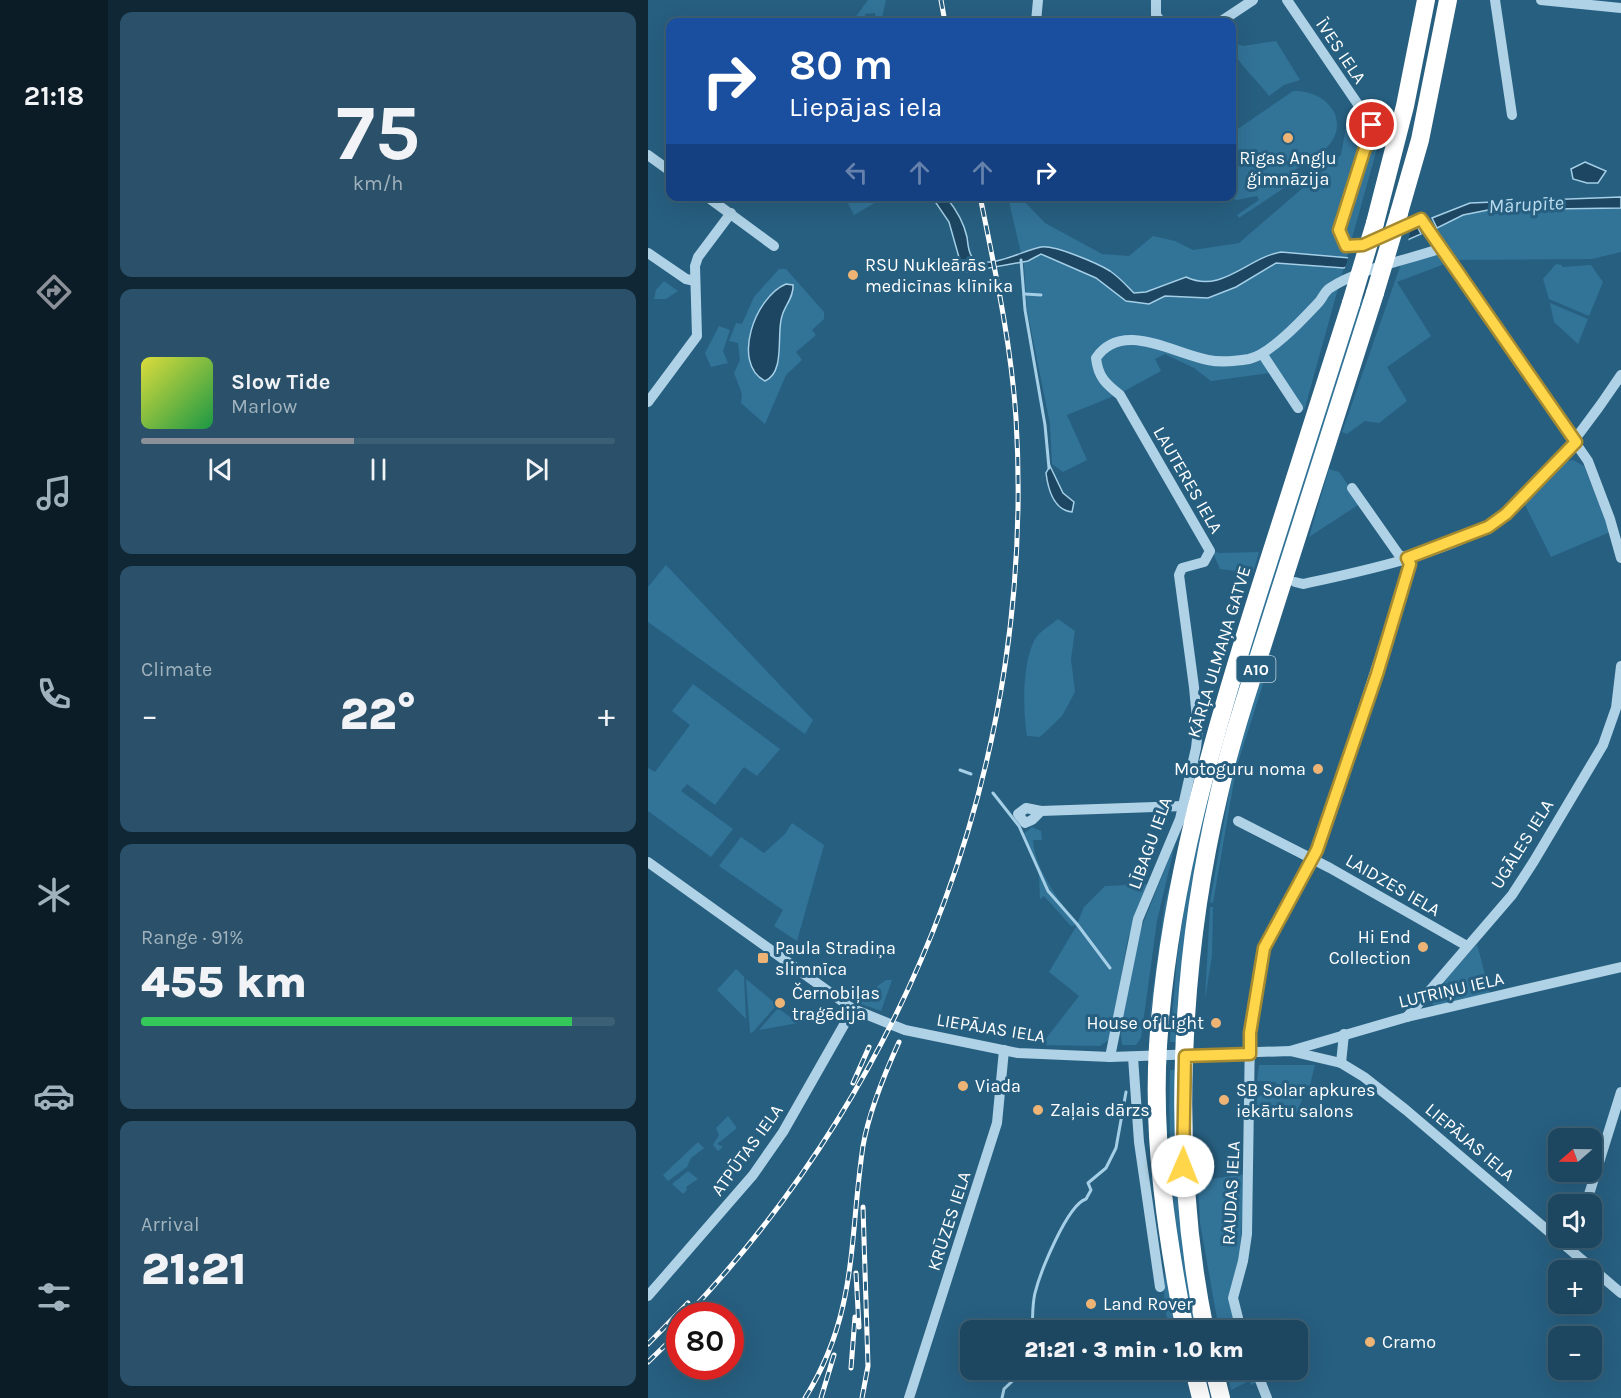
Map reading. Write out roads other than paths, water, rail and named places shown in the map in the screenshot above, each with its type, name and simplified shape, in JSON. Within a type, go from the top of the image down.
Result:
[{"type":"highway","name":"KĀRĻA ULMAŅA GATVE","points":[[1183,1320],[1171,1256],[1160,1166],[1157,1056],[1170,938],[1199,791],[1230,684],[1375,223],[1405,106],[1426,0]]},
{"type":"highway","name":"A10","points":[[1203,1320],[1191,1257],[1186,1210],[1183,1166],[1185,1056],[1194,942],[1219,795],[1230,748],[1399,213],[1420,140],[1448,0]]},
{"type":"highway","points":[[1196,1380],[1201,1398]]},
{"type":"highway","points":[[1216,1380],[1221,1398]]},
{"type":"street","points":[[1036,18],[1038,0]]},
{"type":"street","points":[[1156,0],[1158,18]]},
{"type":"street","points":[[1226,18],[1254,0]]},
{"type":"street","name":"ĪVES IELA","points":[[1287,0],[1372,125],[1372,136],[1364,151],[1339,230],[1346,246],[1363,245],[1421,219],[1442,248]]},
{"type":"street","points":[[1495,0],[1512,115]]},
{"type":"street","points":[[1541,0],[1621,8]]},
{"type":"street","points":[[648,155],[666,168]]},
{"type":"street","points":[[713,201],[774,246]]},
{"type":"street","points":[[649,402],[697,336],[695,281],[698,257],[731,213]]},
{"type":"street","points":[[1298,408],[1263,355],[1329,289],[1402,258],[1442,248],[1588,461],[1611,519],[1621,558]]},
{"type":"street","points":[[648,253],[686,279],[695,281]]},
{"type":"street","name":"LAUTERES IELA","points":[[1182,568],[1204,562],[1210,552],[1120,395],[1103,382],[1097,372],[1096,358],[1104,346],[1114,341],[1137,339],[1210,361],[1225,362],[1263,355]]},
{"type":"street","points":[[1295,582],[1304,584],[1367,571],[1488,527],[1506,514],[1576,442],[1621,375]]},
{"type":"street","points":[[1352,488],[1399,555],[1407,558]]},
{"type":"street","name":"RAUDAS IELA","points":[[1238,1320],[1233,1298],[1244,1260],[1249,1206],[1250,1033],[1264,948],[1312,860],[1377,674],[1410,564],[1407,558]]},
{"type":"street","name":"LĪBAGU IELA","points":[[1110,1057],[1138,919],[1163,864],[1183,806],[1198,730],[1179,575],[1182,568]]},
{"type":"street","name":"UGĀLES IELA","points":[[1407,1017],[1517,886],[1603,745],[1616,708],[1621,666]]},
{"type":"street","points":[[1041,812],[1183,806]]},
{"type":"street","name":"LAIDZES IELA","points":[[1238,821],[1330,868],[1467,946]]},
{"type":"street","name":"LIEPĀJAS IELA","points":[[648,862],[854,1009],[905,1030],[1005,1050],[1110,1057],[1290,1051],[1341,1063],[1364,1077],[1406,1110],[1621,1293]]},
{"type":"street","name":"LUTRIŅU IELA","points":[[1290,1051],[1407,1017],[1621,967]]},
{"type":"street","name":"ATPŪTAS IELA","points":[[648,1296],[753,1174],[783,1132],[854,1009]]},
{"type":"street","points":[[1341,1063],[1344,1034]]},
{"type":"street","name":"KRŪZES IELA","points":[[909,1398],[997,1123],[1005,1050]]},
{"type":"street","points":[[1134,1057],[1139,1142],[1160,1287]]},
{"type":"street","points":[[1589,1194],[1621,1092]]},
{"type":"street","points":[[1260,1380],[1267,1398]]},
{"type":"water","points":[[1585,162],[1606,171],[1598,183],[1573,179],[1571,169]]},
{"type":"water","name":"Mārupīte","points":[[1621,197],[1621,208],[1550,209],[1513,205],[1463,215],[1437,228],[1432,218],[1470,203]]},
{"type":"water","points":[[935,201],[949,201],[953,206],[964,226],[969,252],[974,259],[980,262],[997,261],[1047,247],[1086,259],[1110,271],[1134,293],[1146,292],[1186,277],[1199,281],[1223,278],[1269,255],[1281,252],[1350,258],[1417,226],[1421,234],[1344,268],[1276,263],[1236,287],[1208,298],[1165,296],[1149,304],[1126,301],[1096,278],[1041,254],[1028,261],[967,272],[962,268],[949,222]]},
{"type":"water","points":[[786,284],[793,285],[793,289],[780,323],[778,361],[772,376],[765,381],[755,372],[750,360],[751,331],[765,302],[775,291]]},
{"type":"water","points":[[1050,466],[1063,493],[1074,502],[1072,512],[1061,507],[1053,498],[1046,473]]},
{"type":"waterway","points":[[1021,260],[1025,310],[1045,425],[1049,468]]},
{"type":"waterway","points":[[1025,294],[1041,295]]},
{"type":"waterway","points":[[960,770],[971,774]]},
{"type":"waterway","points":[[993,793],[1019,826],[1048,891],[1077,924],[1110,968]]},
{"type":"waterway","points":[[1032,1320],[1038,1283],[1055,1241],[1071,1213],[1086,1199],[1091,1190],[1088,1183],[1106,1168],[1116,1148],[1126,1092]]},
{"type":"waterway","points":[[1002,1398],[1004,1389],[1013,1380]]},
{"type":"railway","points":[[941,0],[944,18]]},
{"type":"railway","points":[[698,1302],[767,1222],[837,1121],[896,1014],[944,902],[981,785],[1005,665],[1017,542],[1014,390],[1002,307],[981,201]]},
{"type":"railway","points":[[805,1398],[822,1367],[843,1306],[849,1275],[863,1146],[878,1093],[899,1042]]},
{"type":"railway","points":[[853,1083],[869,1047]]},
{"type":"railway","points":[[862,1398],[868,1366],[863,1207]]},
{"type":"railway","points":[[856,1273],[859,1327]]},
{"type":"railway","points":[[851,1368],[855,1317]]},
{"type":"railway","points":[[648,1344],[666,1326]]},
{"type":"railway","points":[[648,1362],[666,1345]]},
{"type":"railway","points":[[821,1398],[834,1355]]},
{"type":"place","name":"Rīgas Angļu ģimnāzija","points":[[1288,138]]},
{"type":"place","name":"RSU Nukleārās medicīnas klīnika","points":[[853,275]]},
{"type":"place","name":"Motoguru noma","points":[[1318,769]]},
{"type":"place","name":"Hi End Collection","points":[[1423,947]]},
{"type":"place","name":"Paula Stradiņa slimnīca","points":[[763,958]]},
{"type":"place","name":"Černobiļas traģēdija","points":[[780,1003]]},
{"type":"place","name":"House of Light","points":[[1216,1023]]},
{"type":"place","name":"Viada","points":[[963,1086]]},
{"type":"place","name":"SB Solar apkures iekārtu salons","points":[[1224,1100]]},
{"type":"place","name":"Zaļais dārzs","points":[[1038,1110]]},
{"type":"place","name":"Land Rover","points":[[1091,1304]]},
{"type":"place","name":"Cramo","points":[[1370,1342]]}]
